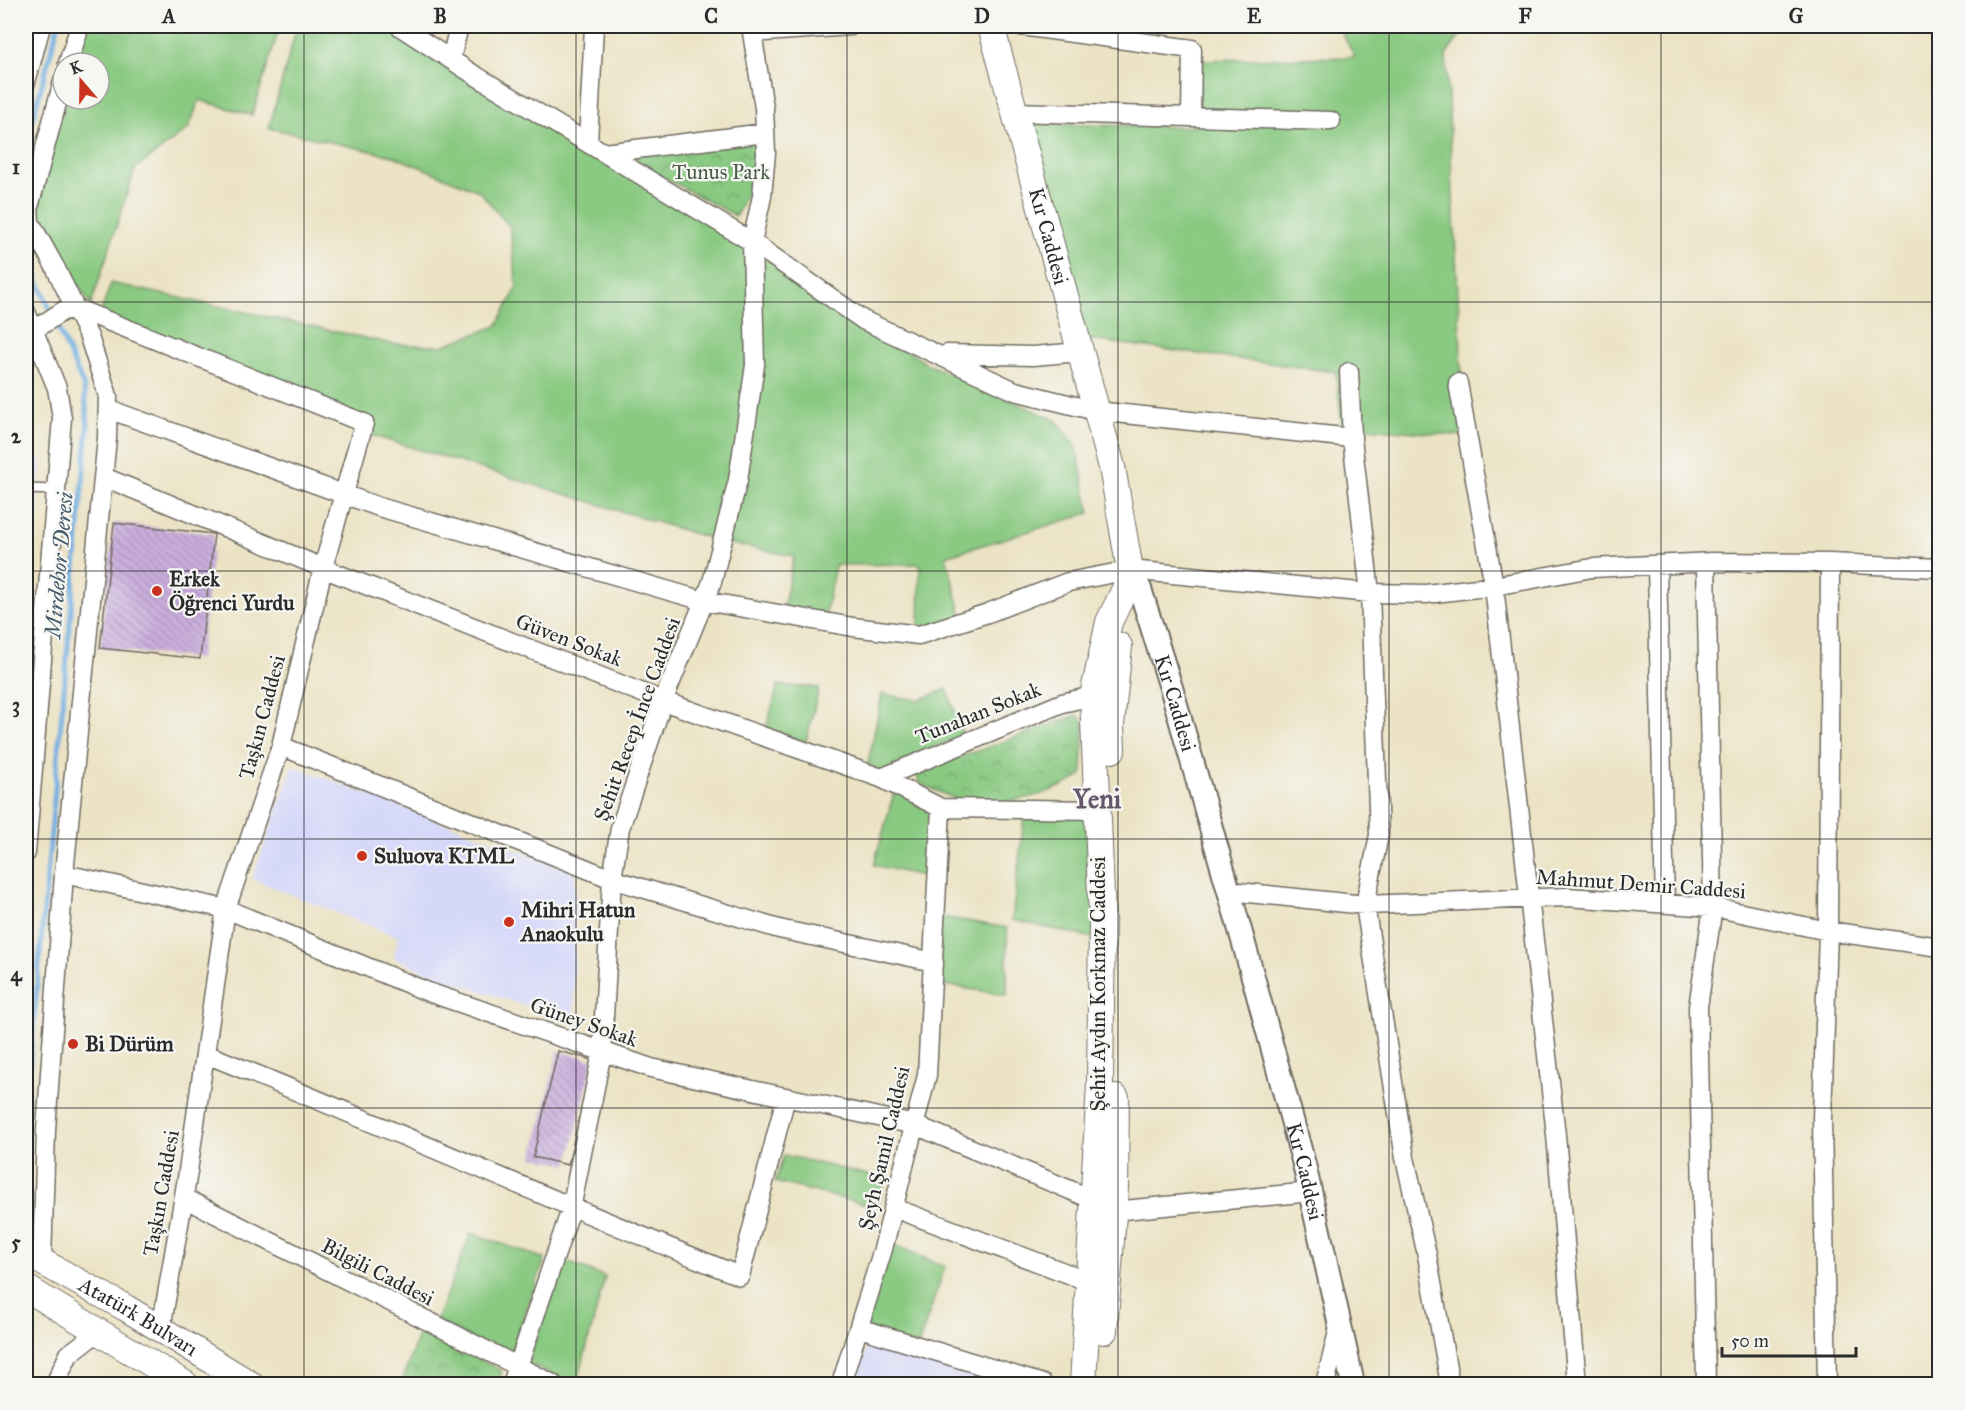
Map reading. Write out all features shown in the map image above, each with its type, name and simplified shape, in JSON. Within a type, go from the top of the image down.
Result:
[{"type":"main road","name":"Kır Caddesi","points":[[991,26],[1112,467],[1128,579]]},
{"type":"main road","name":"Şehit Aydın Korkmaz Caddesi","points":[[1100,1384],[1103,1205],[1100,1084],[1102,920],[1093,696],[1109,622],[1128,579]]},
{"type":"main road","name":"Şehit Aydın Korkmaz Caddesi","points":[[1083,1384],[1090,1282],[1103,1205],[1119,942],[1111,724],[1128,579]]},
{"type":"main road","name":"Atatürk Bulvarı","points":[[34,1257],[161,1329],[250,1384]]},
{"type":"main road","name":"Atatürk Bulvarı","points":[[26,1288],[185,1384]]},
{"type":"street","points":[[26,82],[41,26]]},
{"type":"street","points":[[72,51],[80,26]]},
{"type":"street","points":[[399,26],[752,242],[863,320],[941,354],[1015,391],[1096,411],[1353,438]]},
{"type":"street","points":[[451,59],[459,26]]},
{"type":"street","points":[[594,26],[596,148]]},
{"type":"street","points":[[751,29],[850,26]]},
{"type":"street","points":[[1021,26],[1192,49],[1191,117]]},
{"type":"street","name":"Şehit Recep İnce Caddesi","points":[[515,1376],[571,1209],[602,1052],[612,879],[620,828],[663,701],[712,582],[738,480],[755,365],[752,242],[762,196],[765,133],[765,108],[751,29]]},
{"type":"street","points":[[34,1257],[46,1130],[64,874],[104,477],[108,409],[108,396],[89,337],[69,310],[30,222],[29,207],[55,111]]},
{"type":"street","points":[[1014,112],[1331,121]]},
{"type":"street","points":[[596,148],[765,133]]},
{"type":"street","points":[[35,329],[69,310]]},
{"type":"street","name":"Taşkın Caddesi","points":[[69,310],[364,423],[323,568],[281,746],[226,909],[184,1198],[161,1329]]},
{"type":"street","points":[[26,312],[35,329],[57,388],[62,417],[26,853]]},
{"type":"street","points":[[941,354],[1033,356],[1080,352]]},
{"type":"street","points":[[1349,372],[1353,438],[1370,593],[1379,835],[1365,906],[1405,1158],[1427,1255],[1450,1384]]},
{"type":"street","points":[[1458,382],[1494,586],[1556,1135],[1577,1384]]},
{"type":"street","points":[[108,409],[343,496],[487,540],[704,601],[844,625],[919,635],[988,613],[1068,582],[1128,579],[1370,593],[1426,594],[1494,586],[1592,568],[1706,563],[1830,563],[1940,568]]},
{"type":"street","name":"Güven Sokak","points":[[104,477],[323,568],[663,701],[881,778],[941,808],[1097,810]]},
{"type":"street","points":[[1706,563],[1713,907],[1698,1007],[1706,1384]]},
{"type":"street","points":[[1827,1384],[1822,1119],[1828,931],[1830,563]]},
{"type":"street","points":[[1657,565],[1665,904]]},
{"type":"street","name":"Kır Caddesi","points":[[1128,579],[1140,589],[1173,694],[1229,891],[1311,1192],[1353,1384]]},
{"type":"street","name":"Tunahan Sokak","points":[[881,778],[1062,703],[1093,696]]},
{"type":"street","points":[[281,746],[612,879],[778,928],[934,962]]},
{"type":"street","name":"Şeyh Şamil Caddesi","points":[[842,1384],[894,1208],[927,1075],[941,808]]},
{"type":"street","name":"Güney Sokak","points":[[64,874],[226,909],[428,992],[651,1068],[915,1125],[1103,1205]]},
{"type":"street","name":"Mahmut Demir Caddesi","points":[[1229,891],[1365,906],[1567,897],[1713,907],[1762,915],[1828,931],[1940,947]]},
{"type":"street","points":[[206,1054],[384,1126],[571,1209],[740,1276],[786,1097]]},
{"type":"street","points":[[1103,1205],[1311,1192]]},
{"type":"street","name":"Bilgili Caddesi","points":[[184,1198],[515,1376],[553,1384]]},
{"type":"street","points":[[894,1208],[1090,1282]]},
{"type":"street","points":[[1325,1384],[1341,1322]]},
{"type":"street","points":[[859,1328],[1044,1384]]},
{"type":"street","points":[[55,1384],[69,1354],[98,1332]]},
{"type":"lane","points":[[26,489],[56,490]]},
{"type":"shaded area","points":[[26,458],[41,459],[26,655]]},
{"type":"shaded area","points":[[293,766],[575,872],[574,1011],[563,1019],[429,973],[394,958],[398,937],[252,879]]},
{"type":"shaded area","points":[[869,1340],[1018,1384],[856,1384]]},
{"type":"green space","points":[[86,26],[280,26],[252,115],[199,100],[189,128],[135,169],[91,305],[44,232],[36,199],[62,111],[111,111],[111,51],[79,51]]},
{"type":"green space","points":[[297,26],[393,26],[752,242],[927,364],[1056,420],[1076,446],[1090,513],[946,556],[963,620],[919,635],[920,564],[835,565],[824,622],[782,614],[794,556],[722,542],[371,435],[364,423],[99,318],[111,283],[393,344],[441,346],[497,326],[517,288],[510,227],[479,191],[393,156],[269,128]]},
{"type":"green space","points":[[1338,26],[1467,26],[1446,55],[1465,436],[1342,426],[1336,372],[1085,339],[1029,124],[1196,127],[1203,60],[1355,57]]},
{"type":"green space","name":"Tunus Park","points":[[761,136],[757,169],[736,216],[618,153]]},
{"type":"green space","points":[[778,685],[819,688],[806,742],[766,729]]},
{"type":"green space","points":[[947,689],[963,735],[881,772],[868,764],[882,694],[918,700]]},
{"type":"green space","points":[[1077,715],[1084,721],[1082,775],[1069,783],[1025,798],[977,802],[951,797],[919,783],[917,775],[922,771]]},
{"type":"green space","points":[[896,785],[941,808],[938,880],[874,865]]},
{"type":"green space","points":[[1025,810],[1097,810],[1102,940],[1012,920]]},
{"type":"green space","points":[[937,916],[1007,928],[1007,995],[933,983]]},
{"type":"green space","points":[[784,1155],[885,1179],[878,1207],[775,1182]]},
{"type":"green space","points":[[471,1233],[545,1259],[509,1357],[436,1321]]},
{"type":"green space","points":[[885,1241],[945,1267],[918,1346],[859,1328]]},
{"type":"green space","points":[[563,1260],[605,1277],[577,1384],[571,1384],[528,1363]]},
{"type":"green space","points":[[421,1327],[502,1371],[497,1384],[413,1384],[403,1379]]},
{"type":"building","name":"Erkek Öğrenci Yurdu","points":[[114,523],[214,534],[200,659],[100,648]]},
{"type":"building","points":[[558,1051],[593,1060],[568,1165],[533,1157]]},
{"type":"waterway","name":"Mirdehor Deresi","points":[[26,143],[58,26]]},
{"type":"waterway","name":"Mirdehor Deresi","points":[[26,254],[84,387],[88,426],[26,1107]]},
{"type":"waterway","name":"Mirdehor Deresi","points":[[26,1209],[26,1217]]},
{"type":"place","name":"Erkek Öğrenci Yurdu","points":[[157,591]]},
{"type":"place","name":"Suluova KTML","points":[[362,856]]},
{"type":"place","name":"Mihri Hatun Anaokulu","points":[[509,922]]},
{"type":"place","name":"Bi Dürüm","points":[[73,1044]]},
{"type":"district","name":"Yeni","points":[[1097,798]]}]
